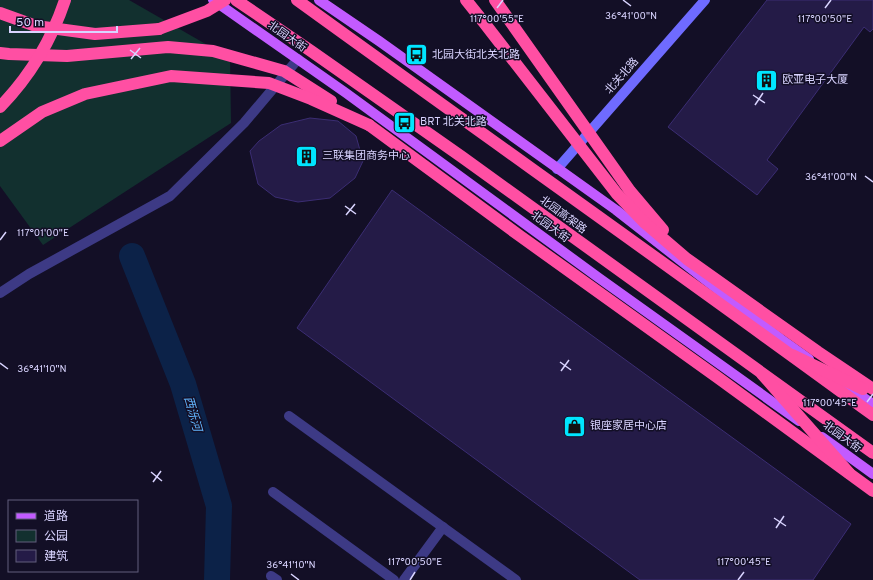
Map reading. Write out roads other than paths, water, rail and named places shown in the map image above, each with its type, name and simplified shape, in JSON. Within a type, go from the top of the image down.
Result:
[{"type":"highway","points":[[0,106],[16,89],[37,59],[60,17],[65,0]]},
{"type":"highway","points":[[0,13],[36,26],[95,34],[159,29],[207,11],[225,0]]},
{"type":"highway","name":"北园高架路","points":[[236,0],[462,157],[873,453]]},
{"type":"highway","name":"北园高架路","points":[[297,0],[792,355],[873,415]]},
{"type":"highway","points":[[466,0],[617,194],[645,223],[687,259],[873,389]]},
{"type":"highway","points":[[495,0],[630,191],[687,259]]},
{"type":"highway","points":[[0,53],[67,56],[168,47],[213,51],[284,71],[369,125],[520,236],[717,376],[849,474],[873,490]]},
{"type":"highway","points":[[0,141],[42,112],[85,94],[171,76],[269,83],[311,99],[369,125]]},
{"type":"highway","points":[[792,355],[873,394]]},
{"type":"highway","points":[[762,374],[849,474]]},
{"type":"main road","name":"北园大街","points":[[213,0],[298,59],[873,474]]},
{"type":"main road","points":[[319,0],[616,210],[781,339],[873,404]]},
{"type":"street","name":"北关北路","points":[[557,169],[705,0]]},
{"type":"street","points":[[0,293],[29,274],[170,196],[244,123],[298,59]]},
{"type":"street","points":[[289,416],[516,580]]},
{"type":"street","points":[[273,492],[394,580]]},
{"type":"street","points":[[404,580],[443,527]]},
{"type":"waterway","name":"西泺河","points":[[132,256],[183,384],[219,506],[217,580]]},
{"type":"place","name":"北园大街北关北路","points":[[416,55]]},
{"type":"place","name":"欧亚电子大厦","points":[[766,80]]},
{"type":"place","name":"BRT 北关北路","points":[[404,122]]},
{"type":"place","name":"三联集团商务中心","points":[[306,156]]},
{"type":"place","name":"银座家居中心店","points":[[574,426]]}]
